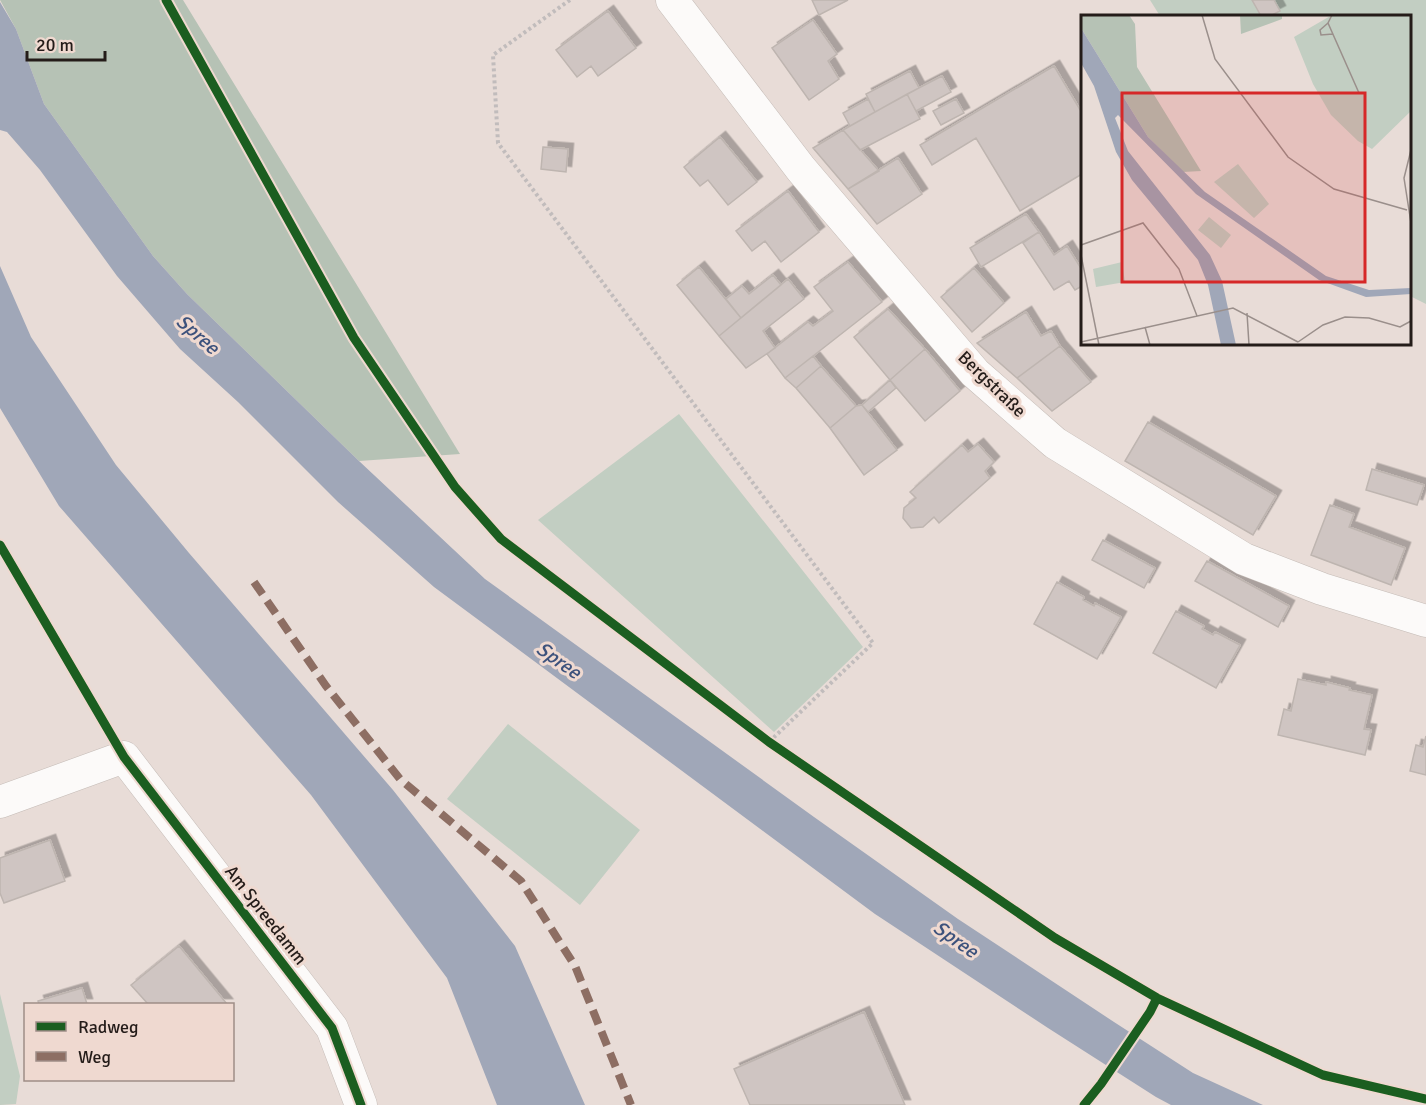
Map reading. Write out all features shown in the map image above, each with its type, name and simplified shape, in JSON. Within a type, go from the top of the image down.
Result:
[{"type":"street","name":"Bergstraße","points":[[672,0],[801,169],[975,373],[1055,443],[1244,559],[1322,589],[1426,621]]},
{"type":"street","name":"Am Spreedamm","points":[[0,802],[124,757],[332,1028],[362,1105]]},
{"type":"path","points":[[570,0],[493,55],[498,143],[873,643],[769,742]]},
{"type":"path","points":[[760,735],[779,749]]},
{"type":"shaded area","points":[[1150,0],[1426,0],[1426,304],[1411,296],[1411,15],[1159,15]]},
{"type":"shaded area","points":[[679,414],[863,647],[774,732],[538,520]]},
{"type":"shaded area","points":[[508,724],[640,830],[580,905],[447,799]]},
{"type":"shaded area","points":[[0,994],[20,1076],[16,1104],[0,1105]]},
{"type":"green space","points":[[0,0],[183,0],[460,454],[359,461],[187,294],[153,256],[44,104],[16,29]]},
{"type":"water","name":"Spree","points":[[0,2],[16,29],[44,104],[153,256],[187,294],[359,461],[485,579],[958,919],[1193,1073],[1263,1105],[1171,1105],[1156,1097],[875,914],[434,587],[338,502],[238,402],[180,349],[117,276],[40,170],[7,132],[0,130]]},
{"type":"water","points":[[0,266],[31,337],[116,465],[393,790],[515,946],[585,1105],[497,1105],[447,978],[311,795],[59,506],[0,408]]},
{"type":"building","points":[[812,0],[848,0],[819,15]]},
{"type":"building","points":[[1252,0],[1274,0],[1280,11],[1272,15],[1260,15]]},
{"type":"building","points":[[608,11],[636,48],[598,76],[591,66],[577,77],[556,50]]},
{"type":"building","points":[[813,20],[837,54],[828,61],[839,79],[809,100],[772,48]]},
{"type":"building","points":[[1054,66],[1081,111],[1081,175],[1020,211],[976,138],[932,165],[920,145]]},
{"type":"building","points":[[910,71],[919,88],[875,112],[866,94]]},
{"type":"building","points":[[942,76],[951,92],[916,111],[907,94]]},
{"type":"building","points":[[907,94],[920,119],[860,150],[843,130]]},
{"type":"building","points":[[868,99],[875,112],[850,126],[843,113]]},
{"type":"building","points":[[956,99],[964,113],[941,125],[933,111]]},
{"type":"building","points":[[843,130],[879,171],[848,189],[813,148]]},
{"type":"building","points":[[720,137],[757,182],[728,205],[708,180],[700,186],[684,167]]},
{"type":"building","points":[[543,147],[568,149],[566,172],[541,169]]},
{"type":"building","points":[[898,158],[922,194],[877,224],[848,189]]},
{"type":"building","points":[[788,191],[819,232],[781,262],[765,241],[752,251],[736,231]]},
{"type":"building","points":[[1026,214],[1039,232],[981,267],[970,248]]},
{"type":"building","points":[[1039,232],[1054,255],[1067,246],[1081,268],[1081,287],[1075,290],[1069,281],[1054,290],[1023,243]]},
{"type":"building","points":[[848,262],[882,302],[785,378],[767,354],[808,322],[813,326],[833,311],[814,287]]},
{"type":"building","points":[[699,267],[741,318],[719,336],[677,285]]},
{"type":"building","points":[[974,268],[1004,303],[972,332],[941,297]]},
{"type":"building","points":[[773,275],[781,285],[741,318],[726,299],[742,286],[749,294]]},
{"type":"building","points":[[788,279],[804,299],[763,331],[775,348],[746,368],[719,336]]},
{"type":"building","points":[[888,309],[925,349],[890,380],[854,337]]},
{"type":"building","points":[[1026,312],[1041,336],[1051,331],[1060,346],[1017,378],[977,343]]},
{"type":"building","points":[[1060,346],[1091,382],[1052,411],[1017,378]]},
{"type":"building","points":[[925,349],[960,391],[925,421],[890,380]]},
{"type":"building","points":[[813,356],[821,366],[796,388],[785,378]]},
{"type":"building","points":[[821,366],[856,406],[830,428],[796,388]]},
{"type":"building","points":[[890,380],[896,388],[868,412],[862,405]]},
{"type":"building","points":[[862,405],[897,450],[864,475],[830,428],[856,406]]},
{"type":"building","points":[[1148,422],[1276,496],[1253,535],[1125,461]]},
{"type":"building","points":[[978,444],[994,462],[985,471],[990,478],[939,523],[934,517],[923,527],[911,528],[903,518],[904,508],[916,498],[910,492],[962,445],[968,452]]},
{"type":"building","points":[[1372,469],[1424,485],[1417,505],[1366,490]]},
{"type":"building","points":[[1330,505],[1354,514],[1349,527],[1405,548],[1391,585],[1311,555]]},
{"type":"building","points":[[1103,540],[1155,568],[1144,588],[1092,560]]},
{"type":"building","points":[[1207,561],[1289,606],[1278,627],[1195,581]]},
{"type":"building","points":[[1057,582],[1084,597],[1083,600],[1094,606],[1095,603],[1121,617],[1097,659],[1034,624]]},
{"type":"building","points":[[1176,611],[1204,626],[1202,629],[1213,635],[1215,632],[1240,645],[1216,688],[1153,653]]},
{"type":"building","points":[[1298,679],[1326,685],[1326,682],[1372,695],[1364,729],[1371,730],[1365,755],[1278,735],[1284,709],[1291,711]]},
{"type":"building","points":[[1426,736],[1426,775],[1410,771],[1416,745],[1423,747]]},
{"type":"building","points":[[50,840],[65,881],[4,903],[0,893],[0,858]]},
{"type":"building","points":[[179,946],[226,1003],[147,1003],[131,985]]},
{"type":"building","points":[[82,988],[87,1003],[39,1003],[38,1001]]},
{"type":"building","points":[[864,1012],[905,1105],[750,1105],[734,1069]]},
{"type":"marked path","points":[[254,582],[326,686],[400,779],[521,881],[575,966],[631,1105]]},
{"type":"cycle path","points":[[166,0],[354,338],[455,487],[501,539],[769,742],[1055,938],[1157,998],[1323,1075],[1426,1099]]},
{"type":"cycle path","points":[[0,545],[124,757],[332,1028],[361,1105]]},
{"type":"cycle path","points":[[1084,1105],[1101,1084],[1157,998]]}]
